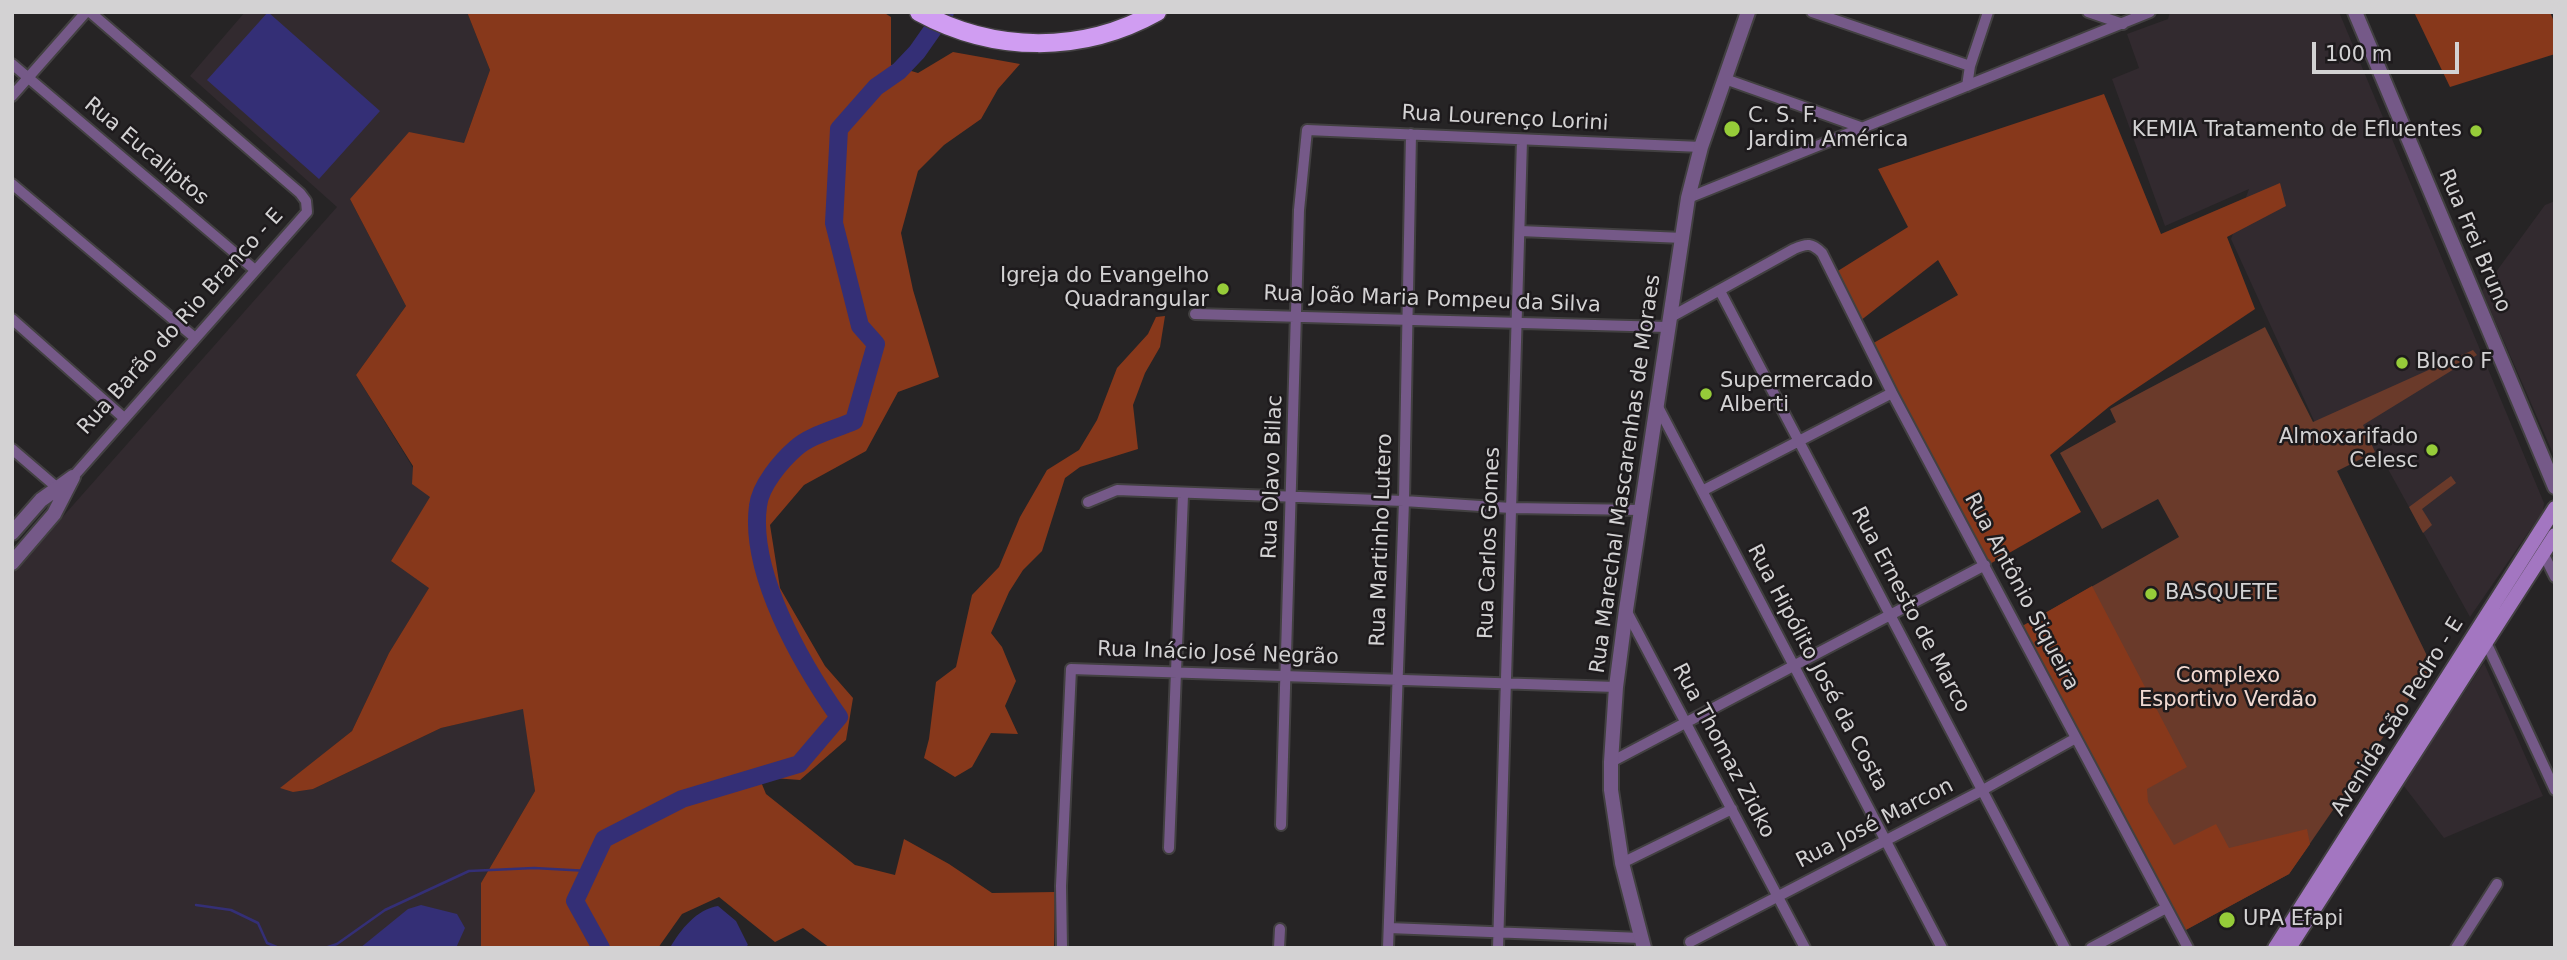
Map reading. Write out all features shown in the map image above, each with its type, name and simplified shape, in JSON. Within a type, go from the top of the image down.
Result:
[{"type":"highway","points":[[919,12],[977,35],[1035,44],[1069,43],[1125,29],[1157,12]]},
{"type":"main road","name":"Avenida São Pedro - E","points":[[2275,948],[2555,508]]},
{"type":"main road","name":"Avenida São Pedro - E","points":[[2289,948],[2555,535]]},
{"type":"street","points":[[12,96],[88,12]]},
{"type":"street","name":"Rua Barão do Rio Branco - E","points":[[12,533],[61,491],[307,212],[306,201],[300,192],[88,12]]},
{"type":"street","name":"Rua Marechal Mascarenhas de Moraes","points":[[1643,943],[1622,863],[1611,790],[1616,687],[1688,198],[1701,147],[1748,12]]},
{"type":"street","points":[[1812,12],[1970,66]]},
{"type":"street","points":[[1967,86],[1970,66],[1988,12]]},
{"type":"street","points":[[2088,12],[2123,24]]},
{"type":"street","points":[[1688,198],[2150,12]]},
{"type":"street","name":"Rua Frei Bruno","points":[[2355,12],[2555,486]]},
{"type":"street","name":"Rua Eucaliptos","points":[[12,64],[255,270]]},
{"type":"street","points":[[1725,79],[1863,128]]},
{"type":"street","name":"Rua Lourenço Lorini","points":[[1307,130],[1701,147]]},
{"type":"street","name":"Rua Olavo Bilac","points":[[1281,825],[1299,210],[1307,130]]},
{"type":"street","name":"Rua Martinho Lutero","points":[[1388,948],[1404,501],[1411,134]]},
{"type":"street","name":"Rua Carlos Gomes","points":[[1498,948],[1522,140]]},
{"type":"street","points":[[12,184],[194,337]]},
{"type":"street","points":[[1520,231],[1683,238]]},
{"type":"street","name":"Rua Antônio Siqueira","points":[[1720,291],[1806,244],[1814,245],[1822,253],[1892,393],[2188,948]]},
{"type":"street","points":[[1668,322],[1720,291]]},
{"type":"street","name":"Rua Ernesto de Marco","points":[[1720,291],[2065,948]]},
{"type":"street","name":"Rua João Maria Pompeu da Silva","points":[[1195,314],[1408,320],[1668,322]]},
{"type":"street","points":[[12,319],[124,418]]},
{"type":"street","points":[[1702,491],[1892,393]]},
{"type":"street","name":"Rua Hipólito José da Costa","points":[[1657,405],[1942,948]]},
{"type":"street","points":[[12,449],[61,491]]},
{"type":"street","points":[[1088,502],[1117,490],[1182,495],[1404,501],[1511,508],[1642,510]]},
{"type":"street","name":"Rua Barão do Rio Branco - E","points":[[12,563],[54,514],[61,491]]},
{"type":"street","points":[[1169,848],[1182,495]]},
{"type":"street","points":[[2543,553],[2555,577]]},
{"type":"street","points":[[1611,762],[1984,565]]},
{"type":"street","name":"Rua Thomaz Zidko","points":[[1626,610],[1805,948]]},
{"type":"street","points":[[2485,640],[2555,790]]},
{"type":"street","name":"Rua Inácio José Negrão","points":[[1062,948],[1061,886],[1070,669],[1616,687]]},
{"type":"street","name":"Rua José Marcon","points":[[1690,942],[1885,841],[2076,737]]},
{"type":"street","points":[[1622,863],[1732,809]]},
{"type":"street","points":[[2456,948],[2497,884]]},
{"type":"street","points":[[2091,948],[2166,908]]},
{"type":"street","points":[[1389,928],[1498,932],[1608,943],[1643,943]]},
{"type":"street","points":[[1279,948],[1280,929]]},
{"type":"shaded area","points":[[245,12],[467,12],[490,70],[464,143],[350,199],[406,306],[356,375],[431,497],[391,561],[430,587],[389,653],[352,731],[281,788],[313,789],[441,728],[524,708],[535,791],[481,883],[481,948],[12,948],[12,574],[337,207],[190,76]]},
{"type":"shaded area","points":[[268,12],[380,111],[319,179],[207,80]]},
{"type":"shaded area","points":[[467,12],[883,12],[891,17],[891,65],[918,73],[953,52],[1020,64],[998,89],[981,119],[944,145],[918,171],[901,233],[913,290],[939,377],[898,392],[866,451],[804,485],[770,525],[780,588],[825,666],[853,698],[846,740],[800,780],[759,777],[766,794],[855,865],[895,875],[904,839],[949,864],[992,893],[1055,892],[1054,948],[830,948],[803,928],[775,942],[719,897],[682,914],[658,948],[481,948],[481,883],[535,791],[523,709],[441,728],[313,789],[293,792],[280,788],[352,731],[389,653],[429,588],[391,561],[430,497],[412,484],[413,466],[356,375],[406,306],[350,199],[409,132],[464,143],[490,70]]},
{"type":"shaded area","points":[[2170,12],[2339,12],[2544,503],[2543,511],[2470,617],[2378,451],[2337,471],[2231,239],[2249,189],[2165,226],[2112,79],[2139,68],[2127,34],[2168,19]]},
{"type":"shaded area","points":[[2414,12],[2550,12],[2555,24],[2555,54],[2450,87]]},
{"type":"shaded area","points":[[2104,94],[2161,234],[2280,183],[2286,206],[2227,237],[2255,309],[2110,406],[2050,455],[2081,512],[1988,565],[1870,345],[1958,295],[1938,260],[1860,321],[1833,274],[1908,227],[1878,169]]},
{"type":"shaded area","points":[[2555,201],[2555,458],[2482,291],[2545,205]]},
{"type":"shaded area","points":[[1165,316],[1160,347],[1145,373],[1133,405],[1138,449],[1080,467],[1065,478],[1042,551],[1023,570],[1009,592],[991,633],[1002,647],[1016,681],[1005,706],[1018,734],[991,733],[972,767],[955,777],[924,758],[936,682],[956,667],[972,595],[999,567],[1020,517],[1047,470],[1079,450],[1097,420],[1117,368],[1148,334],[1156,317]]},
{"type":"shaded area","points":[[2092,586],[2187,767],[2147,789],[2148,802],[2174,845],[2216,824],[2229,848],[2307,829],[2310,844],[2289,874],[2182,932],[2019,628]]},
{"type":"shaded area","points":[[2484,663],[2543,796],[2444,838],[2403,785]]},
{"type":"shaded area","points":[[421,905],[457,914],[465,928],[456,948],[360,948],[408,909]]},
{"type":"shaded area","points":[[718,906],[736,921],[748,945],[744,948],[670,948],[690,921],[703,911]]},
{"type":"green space","name":"Complexo Esportivo Verdão","points":[[2265,327],[2313,422],[2473,350],[2477,355],[2363,425],[2375,452],[2337,471],[2432,666],[2289,874],[2182,932],[2019,628],[2179,537],[2158,499],[2102,529],[2060,453],[2116,422],[2110,409]]},
{"type":"green space","points":[[2451,476],[2456,483],[2422,509],[2432,525],[2423,533],[2409,507]]},
{"type":"waterway","points":[[601,948],[575,901],[604,839],[682,799],[799,764],[839,717],[794,644],[770,588],[757,532],[758,506],[772,474],[796,448],[816,436],[854,421],[876,344],[860,326],[834,223],[839,129],[876,87],[899,71],[917,52],[945,12]]},
{"type":"waterway","points":[[325,948],[337,944],[385,910],[469,871],[534,868],[589,871]]},
{"type":"waterway","points":[[196,905],[231,910],[258,923],[267,943],[279,948]]},
{"type":"place","name":"C. S. F. Jardim América","points":[[1732,129]]},
{"type":"place","name":"KEMIA Tratamento de Efluentes","points":[[2476,131]]},
{"type":"place","name":"Igreja do Evangelho Quadrangular","points":[[1223,289]]},
{"type":"place","name":"Bloco F","points":[[2402,363]]},
{"type":"place","name":"Supermercado Alberti","points":[[1706,394]]},
{"type":"place","name":"Almoxarifado Celesc","points":[[2432,450]]},
{"type":"place","name":"BASQUETE","points":[[2151,594]]},
{"type":"place","name":"UPA Efapi","points":[[2227,920]]}]
